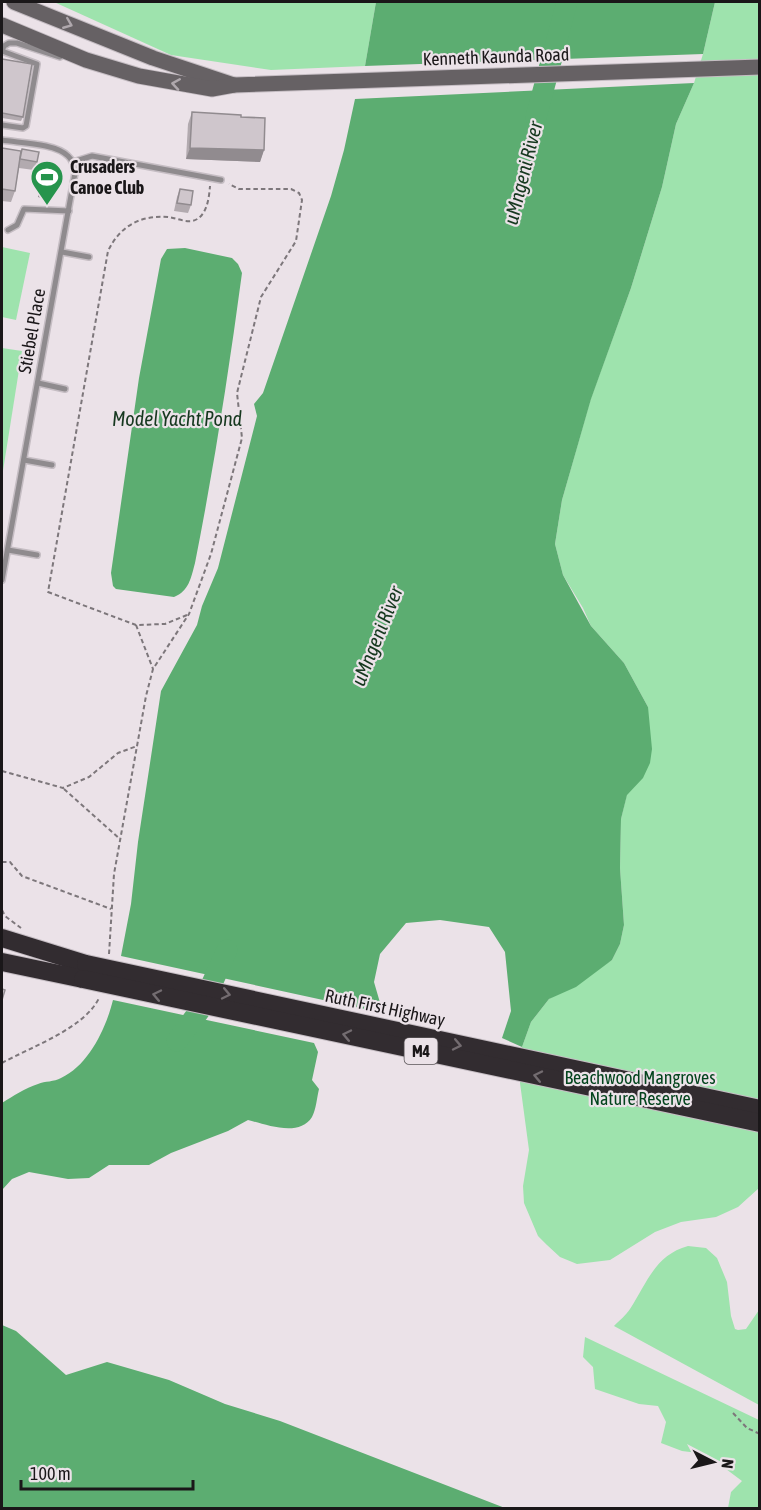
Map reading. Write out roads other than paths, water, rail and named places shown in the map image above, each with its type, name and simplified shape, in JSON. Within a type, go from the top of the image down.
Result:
[{"type":"highway","points":[[2,938],[79,973]]},
{"type":"highway","name":"Ruth First Highway","points":[[2,946],[79,973],[759,1124]]},
{"type":"highway","name":"Ruth First Highway","points":[[2,962],[79,973],[759,1108]]},
{"type":"highway","points":[[2,970],[79,973]]},
{"type":"main road","name":"Kenneth Kaunda Road","points":[[14,2],[153,58],[234,85]]},
{"type":"main road","name":"Kenneth Kaunda Road","points":[[2,25],[86,60],[139,76],[212,89],[234,85],[759,66]]},
{"type":"lane","points":[[2,125],[23,128],[26,126],[37,64],[2,51],[9,43],[50,54],[86,60]]},
{"type":"lane","points":[[2,140],[51,147],[69,156],[73,162],[92,156],[221,180]]},
{"type":"lane","name":"Stiebel Place","points":[[2,580],[75,179],[73,162]]},
{"type":"lane","points":[[8,230],[17,225],[24,209],[69,211]]},
{"type":"lane","points":[[62,252],[89,257]]},
{"type":"lane","points":[[38,383],[65,389]]},
{"type":"lane","points":[[24,460],[52,465]]},
{"type":"lane","points":[[8,550],[37,555]]},
{"type":"water","points":[[376,2],[715,2],[703,54],[365,66]]},
{"type":"water","points":[[694,83],[676,124],[662,187],[631,288],[591,399],[562,500],[555,544],[563,575],[591,626],[624,663],[648,707],[652,749],[650,763],[643,778],[627,795],[621,819],[620,868],[624,925],[620,944],[612,960],[576,987],[549,999],[531,1022],[522,1047],[502,1038],[511,1011],[505,952],[489,927],[440,920],[406,923],[380,954],[374,982],[383,1013],[121,956],[131,904],[161,691],[197,625],[202,606],[218,568],[257,416],[254,404],[263,393],[331,196],[355,99]]},
{"type":"water","name":"Model Yacht Pond","points":[[185,248],[232,258],[242,273],[221,418],[195,563],[186,588],[174,597],[116,589],[113,586],[111,573],[139,378],[161,259],[167,249]]},
{"type":"water","points":[[113,1000],[314,1043],[318,1052],[312,1080],[319,1089],[312,1117],[299,1127],[291,1128],[248,1120],[228,1131],[171,1153],[149,1165],[109,1165],[89,1178],[68,1179],[29,1172],[12,1179],[2,1190],[2,1103],[28,1088],[61,1078],[80,1064],[101,1034]]},
{"type":"water","points":[[2,1325],[16,1331],[66,1375],[107,1362],[169,1380],[225,1404],[280,1421],[505,1508],[2,1508]]},
{"type":"waterway","name":"uMngeni River","points":[[536,117],[567,2]]},
{"type":"waterway","name":"uMngeni River","points":[[177,1041],[200,1010],[227,950]]},
{"type":"place","name":"Crusaders Canoe Club","points":[[47,206]]},
{"type":"park label","name":"Beachwood Mangroves Nature Reserve","points":[[640,1088]]}]
